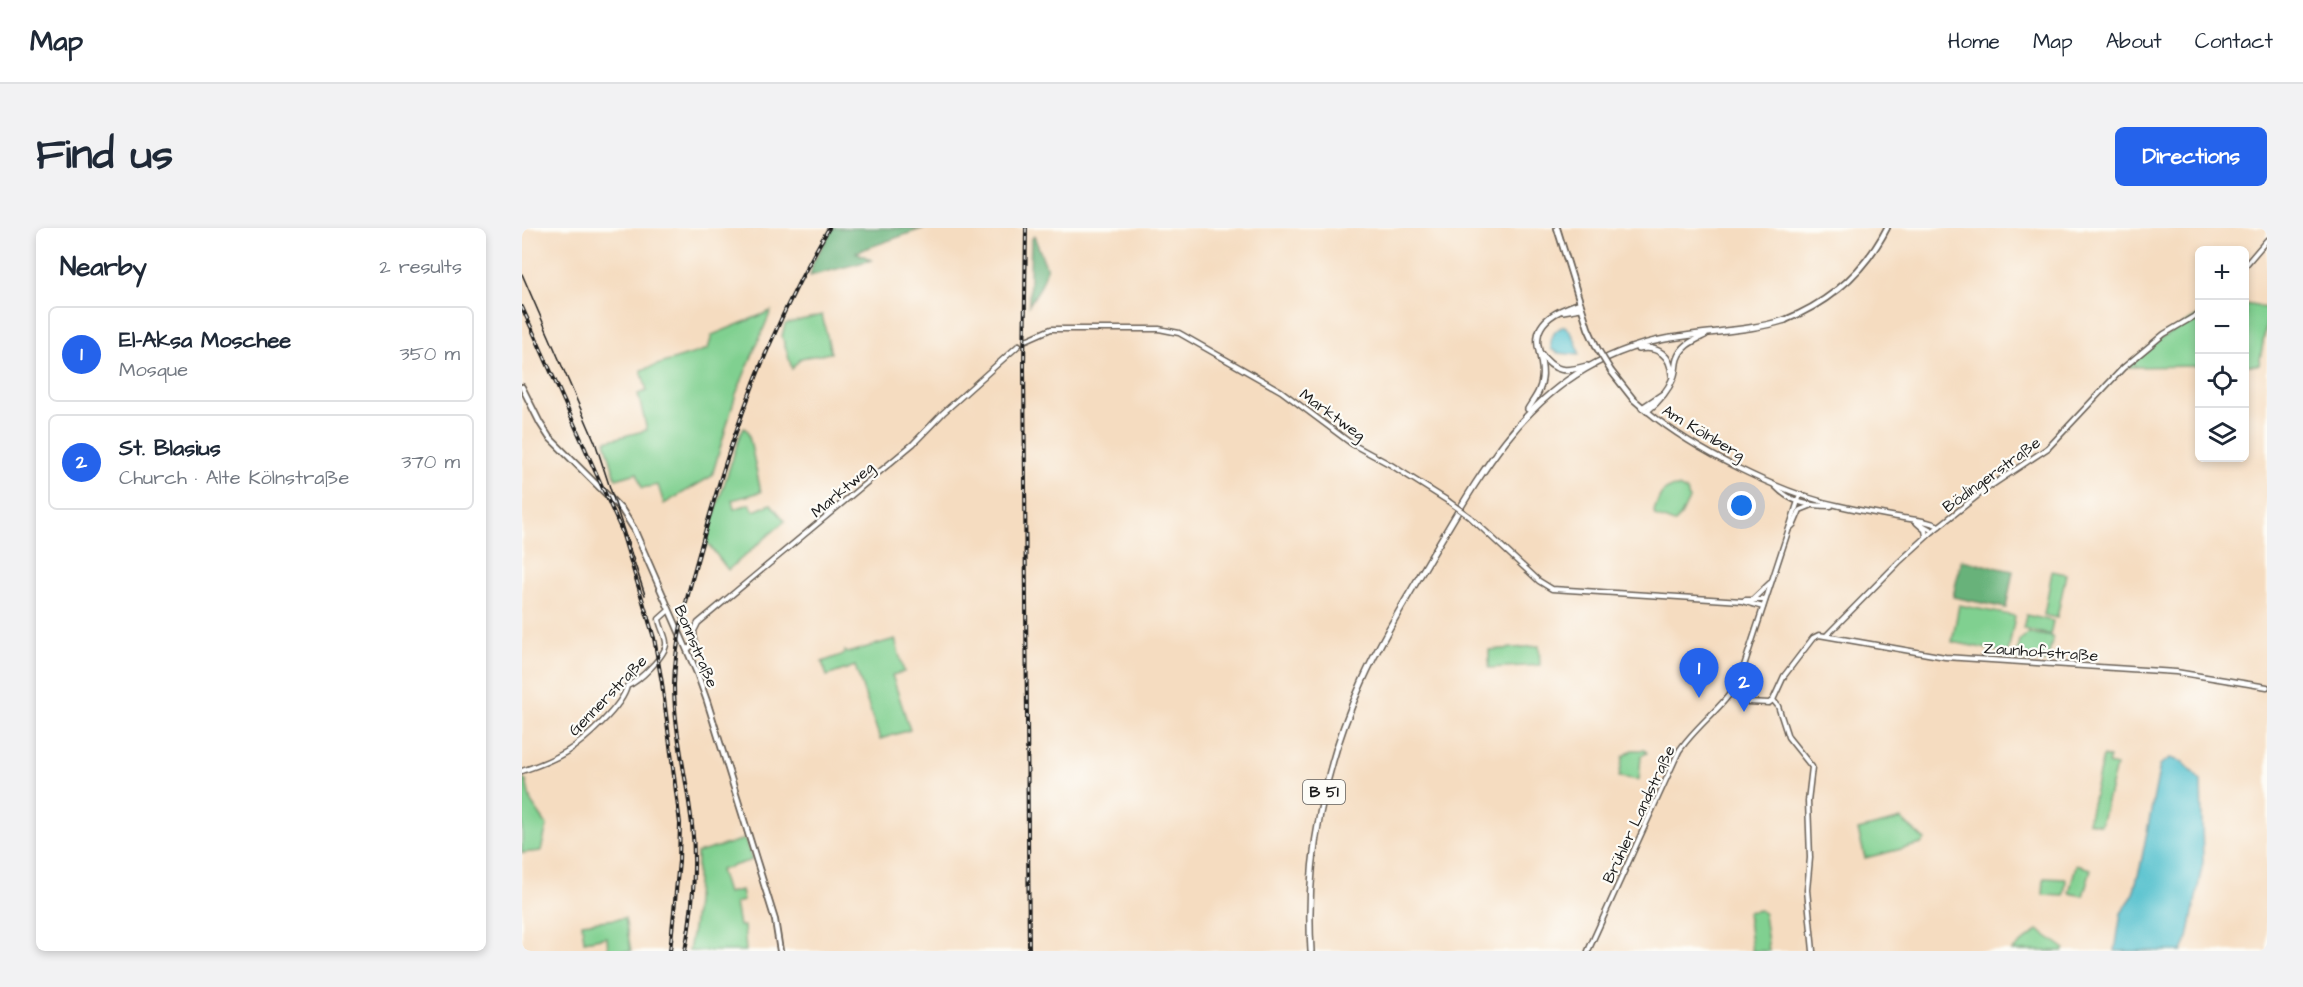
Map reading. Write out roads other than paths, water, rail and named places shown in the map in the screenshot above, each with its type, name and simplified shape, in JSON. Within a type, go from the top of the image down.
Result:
[{"type":"highway","points":[[1522,419],[1540,389],[1543,374],[1538,341],[1540,327],[1546,319],[1580,305]]},
{"type":"highway","name":"B 51","points":[[1311,951],[1311,878],[1321,809],[1337,745],[1369,667],[1485,467],[1522,419],[1552,392],[1596,363],[1625,350],[1663,339],[1755,327],[1785,320]]},
{"type":"highway","points":[[1645,410],[1664,393],[1672,380],[1683,348],[1690,342],[1710,333]]},
{"type":"highway","points":[[1625,350],[1647,347],[1659,350],[1669,361],[1672,380]]},
{"type":"highway","points":[[1539,352],[1549,363],[1563,370],[1574,370],[1596,363]]},
{"type":"main road","name":"Am Kölnberg","points":[[1557,228],[1580,305],[1597,348],[1611,371],[1645,410]]},
{"type":"main road","name":"B 51","points":[[1785,320],[1818,304],[1847,282],[1872,253],[1887,228]]},
{"type":"main road","name":"Bonnstraße","points":[[522,387],[549,437],[628,518],[697,673],[707,701],[775,920],[780,951]]},
{"type":"street","points":[[2249,261],[2267,240]]},
{"type":"street","name":"Bödingerstraße","points":[[1827,635],[1926,537],[1986,489],[2048,448],[2123,368],[2159,337],[2195,315]]},
{"type":"street","name":"Marktweg","points":[[1026,340],[1051,329],[1159,329],[1179,333],[1272,386],[1352,444],[1391,465],[1448,501],[1470,517],[1545,585],[1564,591],[1742,601]]},
{"type":"street","name":"Marktweg","points":[[686,651],[695,643],[694,631],[698,623],[913,444],[943,413],[1019,345]]},
{"type":"street","name":"Am Kölnberg","points":[[1645,410],[1710,453],[1800,495],[1840,507],[1924,520],[1939,526]]},
{"type":"street","name":"Am Kölnberg","points":[[1775,485],[1798,502],[1810,506],[1840,507]]},
{"type":"street","name":"Brühler Landstraße","points":[[1588,951],[1679,751],[1731,694],[1740,678],[1800,495]]},
{"type":"street","points":[[1790,528],[1800,510],[1810,506]]},
{"type":"street","points":[[1912,519],[1924,530],[1926,537]]},
{"type":"street","name":"Am Kölnberg","points":[[1912,519],[1933,531]]},
{"type":"street","points":[[1753,599],[1764,591],[1772,580]]},
{"type":"street","points":[[1742,601],[1765,600]]},
{"type":"street","points":[[1742,601],[1763,608]]},
{"type":"street","name":"Gennerstraße","points":[[522,771],[575,746],[614,708],[626,694],[627,686],[635,683],[664,652],[667,643],[659,619],[669,611]]},
{"type":"street","name":"Zaunhofstraße","points":[[1773,700],[1784,676],[1815,636],[1827,635],[1945,657],[2176,672],[2267,687]]},
{"type":"street","points":[[1731,694],[1748,702],[1769,703],[1773,700],[1778,706],[1788,737],[1812,767],[1808,801],[1810,858],[1807,890],[1813,951]]},
{"type":"water","points":[[1565,326],[1575,339],[1579,355],[1558,353],[1551,349],[1554,334]]},
{"type":"water","points":[[2170,758],[2183,762],[2201,781],[2203,862],[2188,938],[2182,951],[2115,951],[2121,913],[2132,897],[2140,868],[2160,765]]},
{"type":"tram line","points":[[522,274],[595,442],[645,595]]},
{"type":"railway","points":[[685,951],[692,904],[694,856],[690,807],[678,738],[675,703],[675,667],[680,631],[714,502],[740,421],[788,303],[829,228]]},
{"type":"railway","points":[[1026,228],[1024,366],[1029,951]]},
{"type":"railway","points":[[522,307],[621,529],[654,638],[680,823],[679,861],[670,951]]},
{"type":"place","name":"El-Aksa Moschee","points":[[1699,698]]},
{"type":"place","name":"St. Blasius","points":[[1744,712]]}]
